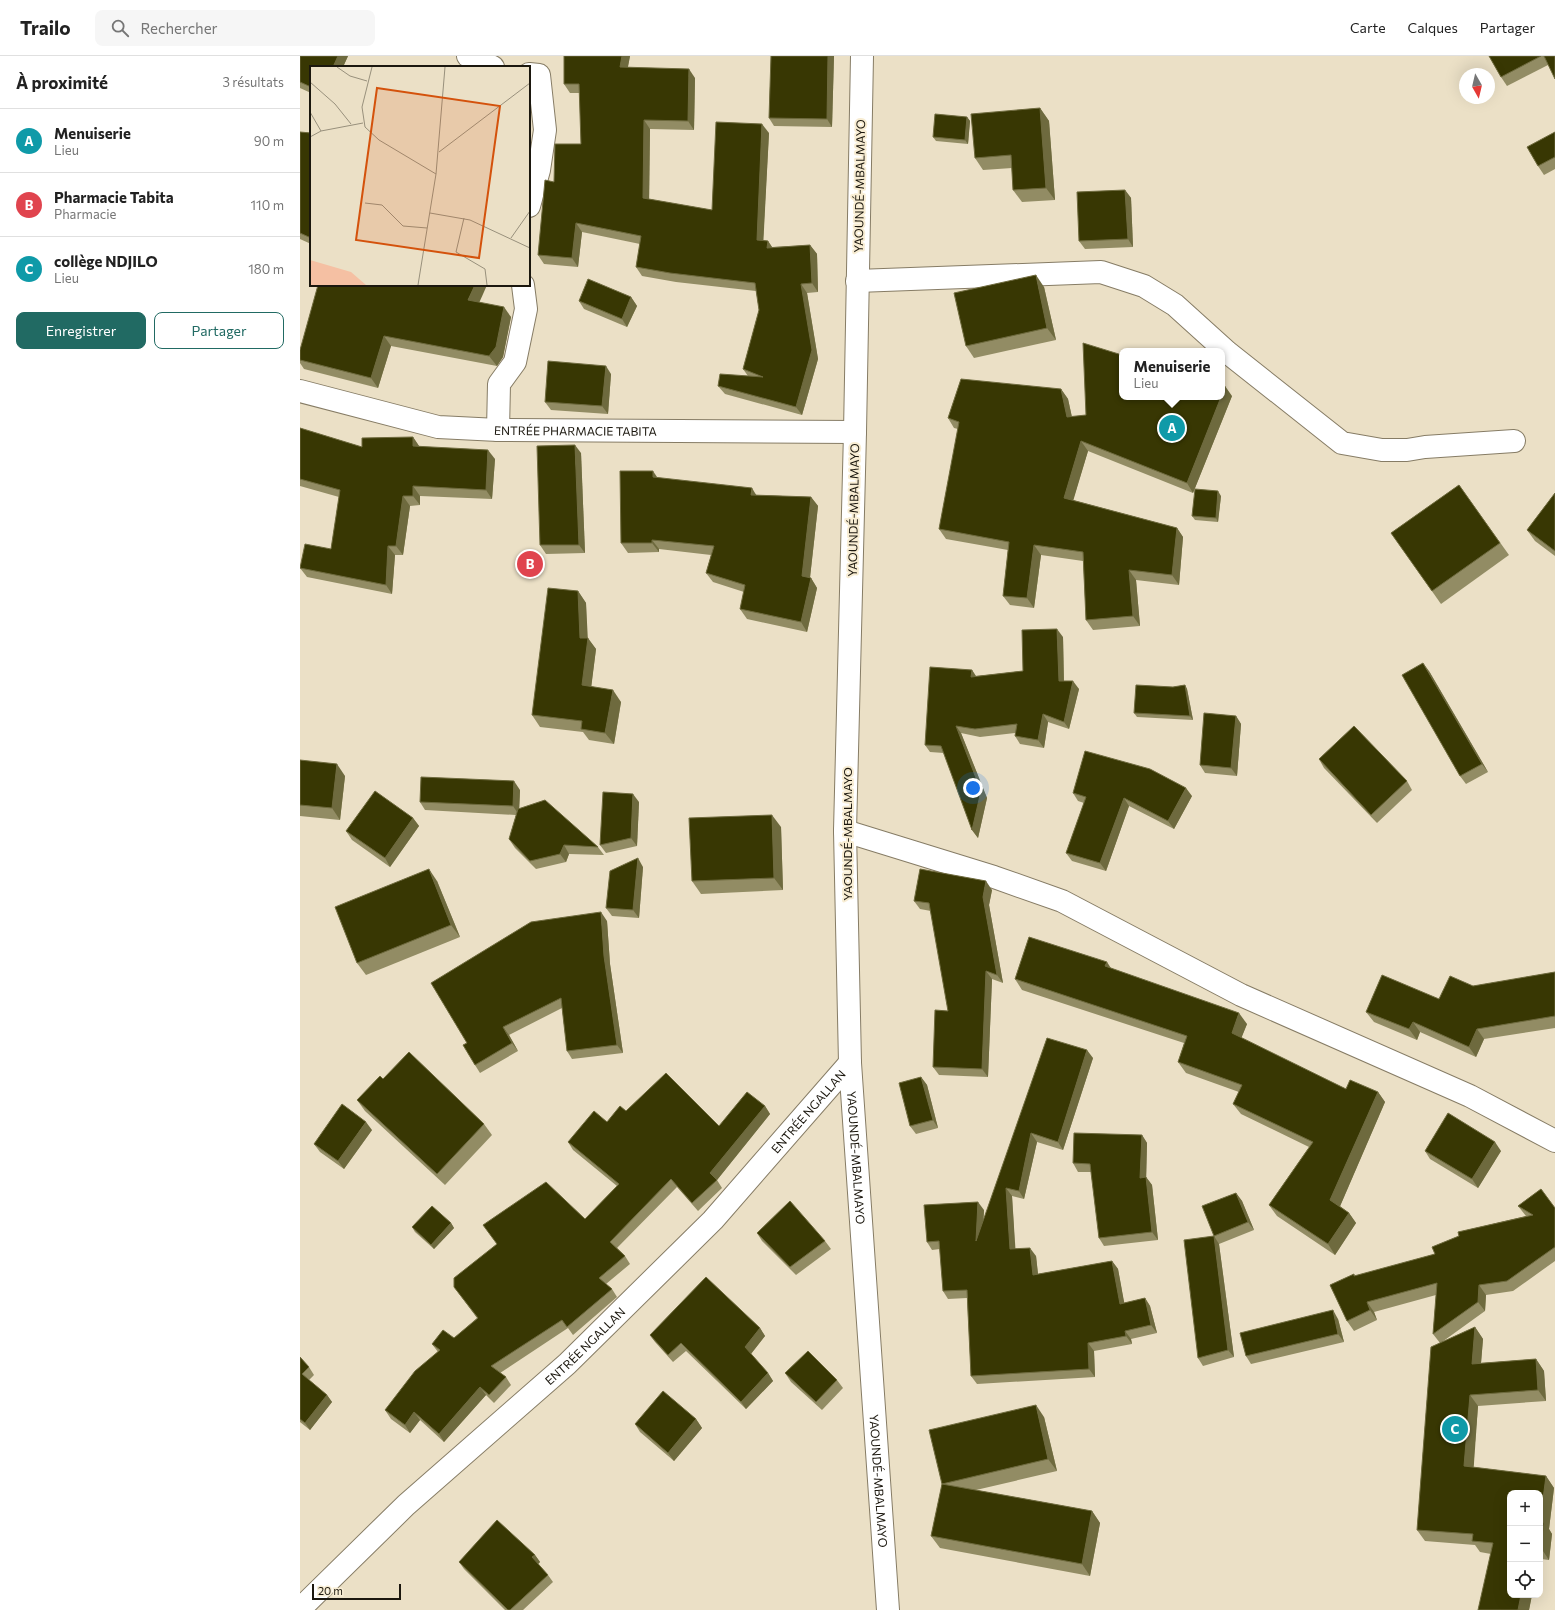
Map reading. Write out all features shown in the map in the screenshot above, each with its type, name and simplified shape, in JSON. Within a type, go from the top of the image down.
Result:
[{"type":"main road","points":[[468,56],[491,66]]},
{"type":"main road","name":"YAOUNDÉ-MBALMAYO","points":[[862,56],[855,432],[845,831],[850,1063],[888,1610]]},
{"type":"main road","points":[[530,74],[539,75],[545,130],[539,170],[530,202]]},
{"type":"main road","points":[[857,281],[1101,272],[1144,286],[1175,305],[1223,348]]},
{"type":"main road","points":[[498,430],[499,384],[515,362],[526,309],[522,286]]},
{"type":"main road","points":[[1225,350],[1342,443],[1382,450],[1407,450],[1425,447],[1514,441]]},
{"type":"main road","name":"ENTRÉE PHARMACIE TABITA","points":[[300,391],[438,427],[498,430],[855,432]]},
{"type":"main road","points":[[845,831],[994,877],[1062,901],[1242,995],[1470,1096],[1555,1141]]},
{"type":"main road","name":"ENTRÉE NGALLAN","points":[[300,1609],[406,1504],[567,1364],[708,1226],[850,1063]]},
{"type":"building","points":[[300,56],[338,56],[333,66],[310,66],[310,87],[300,82]]},
{"type":"building","points":[[564,56],[622,56],[620,67],[689,69],[688,121],[644,120],[643,198],[712,210],[716,122],[762,124],[757,240],[768,241],[767,248],[810,245],[812,283],[801,284],[812,350],[796,407],[718,386],[720,374],[763,377],[743,369],[759,310],[755,283],[670,273],[636,267],[641,236],[576,223],[572,258],[538,255],[545,180],[554,182],[555,144],[581,144],[579,84],[564,84]]},
{"type":"building","points":[[771,56],[828,56],[827,119],[769,118]]},
{"type":"building","points":[[1489,56],[1541,56],[1501,77]]},
{"type":"building","points":[[1544,56],[1555,56],[1555,79]]},
{"type":"building","points":[[1040,108],[1046,188],[1013,190],[1011,155],[975,158],[971,114]]},
{"type":"building","points":[[935,114],[967,117],[965,140],[933,137]]},
{"type":"building","points":[[300,132],[310,133],[310,238],[300,233]]},
{"type":"building","points":[[1555,132],[1555,157],[1538,166],[1527,147]]},
{"type":"building","points":[[1125,190],[1128,239],[1079,241],[1077,192]]},
{"type":"building","points":[[1036,275],[1047,328],[966,346],[954,293]]},
{"type":"building","points":[[588,279],[631,297],[622,319],[579,301]]},
{"type":"building","points":[[318,286],[475,286],[468,300],[504,307],[496,347],[489,356],[384,336],[371,378],[300,360],[300,350]]},
{"type":"building","points":[[1083,343],[1119,354],[1119,400],[1220,400],[1187,483],[1081,441],[1064,498],[1177,528],[1172,575],[1129,570],[1133,616],[1086,620],[1083,552],[1034,545],[1027,598],[1003,596],[1009,542],[939,529],[959,422],[948,418],[961,379],[1061,389],[1067,417],[1086,415]]},
{"type":"building","points":[[548,361],[606,366],[602,406],[545,402]]},
{"type":"building","points":[[300,428],[362,447],[362,438],[413,437],[413,446],[488,450],[486,490],[413,486],[413,496],[403,496],[396,546],[388,546],[386,585],[300,568],[305,544],[331,549],[340,490],[300,479]]},
{"type":"building","points":[[575,445],[579,545],[540,545],[537,446]]},
{"type":"building","points":[[620,471],[653,471],[653,477],[752,488],[751,495],[811,497],[802,576],[811,578],[801,622],[740,609],[745,585],[706,573],[714,546],[652,540],[652,543],[621,543]]},
{"type":"building","points":[[1459,485],[1500,543],[1432,591],[1391,533]]},
{"type":"building","points":[[1195,489],[1218,491],[1216,518],[1192,516]]},
{"type":"building","points":[[1555,493],[1555,551],[1527,530]]},
{"type":"building","points":[[548,588],[578,591],[580,638],[588,638],[582,685],[613,690],[605,733],[581,729],[582,721],[532,715]]},
{"type":"building","points":[[1057,629],[1059,681],[1073,681],[1064,722],[1043,714],[1038,740],[1015,736],[1017,724],[975,729],[956,726],[981,791],[972,830],[941,746],[925,745],[930,667],[972,670],[971,677],[1023,671],[1022,630]]},
{"type":"building","points":[[1423,663],[1482,764],[1460,776],[1402,675]]},
{"type":"building","points":[[1136,685],[1173,687],[1185,685],[1190,716],[1134,713]]},
{"type":"building","points":[[1204,713],[1236,716],[1231,768],[1200,765]]},
{"type":"building","points":[[1354,726],[1407,781],[1371,815],[1319,759]]},
{"type":"building","points":[[1085,751],[1150,769],[1186,788],[1168,821],[1124,798],[1100,863],[1066,853],[1086,797],[1073,793]]},
{"type":"building","points":[[300,760],[337,764],[332,808],[300,805]]},
{"type":"building","points":[[421,777],[514,781],[513,806],[420,802]]},
{"type":"building","points":[[375,791],[413,818],[385,858],[346,831]]},
{"type":"building","points":[[603,792],[633,794],[631,838],[600,845]]},
{"type":"building","points":[[545,800],[598,847],[564,845],[560,854],[530,861],[509,839],[518,809]]},
{"type":"building","points":[[772,815],[774,878],[692,881],[689,818]]},
{"type":"building","points":[[638,858],[633,910],[606,908],[610,871]]},
{"type":"building","points":[[429,869],[451,925],[357,963],[335,907]]},
{"type":"building","points":[[920,869],[986,881],[983,897],[997,975],[986,971],[982,1069],[933,1067],[935,1010],[948,1011],[929,903],[914,901]]},
{"type":"building","points":[[601,912],[604,956],[617,1045],[567,1051],[561,998],[503,1027],[512,1043],[475,1065],[463,1045],[467,1043],[431,983],[531,922]]},
{"type":"building","points":[[1029,937],[1107,962],[1105,966],[1239,1013],[1232,1033],[1346,1089],[1350,1080],[1378,1092],[1330,1200],[1349,1213],[1328,1244],[1269,1205],[1313,1142],[1233,1104],[1242,1085],[1178,1062],[1187,1036],[1015,979]]},
{"type":"building","points":[[1555,972],[1555,1016],[1477,1029],[1469,1047],[1413,1022],[1409,1029],[1366,1012],[1382,975],[1439,999],[1450,976],[1473,986]]},
{"type":"building","points":[[1047,1038],[1087,1050],[1058,1142],[1031,1133],[1019,1191],[1006,1188],[1010,1249],[1030,1248],[1033,1275],[1112,1261],[1120,1304],[1145,1298],[1151,1325],[1125,1331],[1126,1336],[1088,1343],[1089,1369],[971,1376],[967,1290],[943,1291],[939,1241],[927,1242],[924,1205],[978,1202],[976,1241]]},
{"type":"building","points":[[409,1052],[484,1124],[437,1174],[357,1100],[380,1076],[383,1079]]},
{"type":"building","points":[[666,1073],[719,1126],[747,1092],[765,1106],[710,1173],[717,1180],[692,1203],[671,1179],[610,1242],[625,1256],[599,1278],[612,1289],[567,1327],[562,1320],[491,1366],[506,1377],[489,1395],[480,1387],[439,1434],[414,1412],[405,1425],[385,1410],[415,1371],[440,1350],[432,1344],[443,1330],[454,1338],[478,1318],[454,1287],[454,1278],[497,1244],[483,1225],[546,1182],[585,1219],[619,1184],[568,1142],[594,1111],[607,1122],[620,1106],[626,1111]]},
{"type":"building","points":[[921,1077],[933,1120],[910,1126],[899,1083]]},
{"type":"building","points":[[342,1104],[366,1122],[338,1161],[314,1144]]},
{"type":"building","points":[[1448,1113],[1495,1142],[1472,1179],[1425,1151]]},
{"type":"building","points":[[1074,1133],[1142,1135],[1140,1178],[1146,1177],[1152,1232],[1099,1238],[1090,1164],[1073,1163]]},
{"type":"building","points":[[1541,1189],[1555,1208],[1555,1247],[1507,1281],[1479,1285],[1478,1302],[1433,1334],[1437,1283],[1367,1302],[1370,1310],[1347,1321],[1330,1285],[1354,1274],[1354,1276],[1435,1254],[1432,1247],[1459,1236],[1458,1232],[1533,1215],[1518,1206]]},
{"type":"building","points":[[1236,1193],[1248,1222],[1214,1236],[1202,1206]]},
{"type":"building","points":[[790,1201],[825,1241],[790,1267],[757,1233]]},
{"type":"building","points":[[432,1206],[451,1223],[431,1245],[412,1227]]},
{"type":"building","points":[[1214,1236],[1228,1350],[1198,1358],[1184,1240]]},
{"type":"building","points":[[706,1277],[760,1328],[745,1347],[768,1373],[741,1402],[681,1343],[668,1355],[650,1335]]},
{"type":"building","points":[[1333,1310],[1338,1334],[1246,1356],[1240,1333]]},
{"type":"building","points":[[1475,1327],[1472,1364],[1536,1359],[1538,1390],[1470,1395],[1464,1466],[1546,1476],[1543,1499],[1543,1490],[1507,1490],[1507,1598],[1520,1598],[1518,1610],[1478,1610],[1493,1543],[1472,1541],[1473,1534],[1417,1530],[1431,1347]]},
{"type":"building","points":[[808,1351],[837,1380],[816,1402],[785,1373]]},
{"type":"building","points":[[300,1357],[309,1367],[302,1374],[327,1395],[305,1423],[300,1419]]},
{"type":"building","points":[[663,1391],[696,1419],[668,1453],[635,1424]]},
{"type":"building","points":[[1036,1405],[1048,1459],[942,1484],[929,1430]]},
{"type":"building","points":[[942,1484],[1092,1511],[1082,1564],[931,1536]]},
{"type":"building","points":[[497,1520],[535,1555],[532,1557],[548,1575],[510,1610],[508,1610],[459,1562]]},
{"type":"place","name":"Menuiserie","points":[[1172,428]]},
{"type":"place","name":"Pharmacie Tabita","points":[[530,564]]},
{"type":"place","name":"collège NDJILO","points":[[1455,1429]]}]
